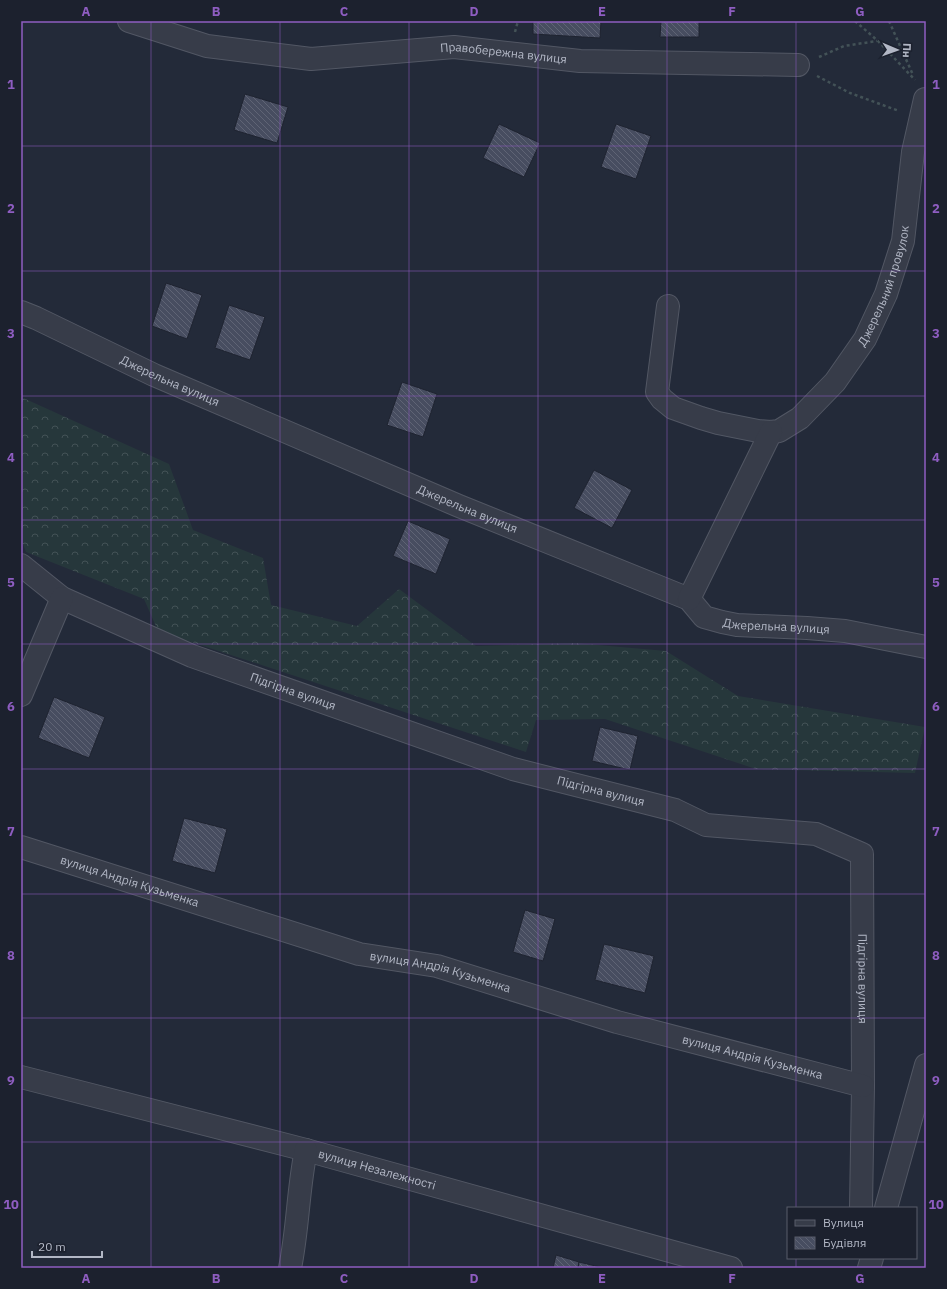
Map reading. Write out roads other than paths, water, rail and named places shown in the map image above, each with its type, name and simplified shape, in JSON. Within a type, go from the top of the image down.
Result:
[{"type":"street","name":"Правобережна вулиця","points":[[129,21],[207,46],[311,59],[454,47],[580,61],[798,65]]},
{"type":"street","name":"Джерельний провулок","points":[[668,306],[657,392],[662,399],[673,408],[712,421],[758,431],[779,431],[800,418],[836,382],[865,339],[886,294],[903,240],[912,152],[923,109]]},
{"type":"street","name":"Джерельна вулиця","points":[[21,312],[43,321],[154,375],[212,400],[459,506],[689,599],[704,617],[737,625],[845,631],[926,647]]},
{"type":"street","points":[[689,599],[770,432]]},
{"type":"street","name":"Підгірна вулиця","points":[[21,565],[62,598],[192,656],[513,769],[676,810],[706,825],[816,834],[862,854],[863,1086],[861,1207]]},
{"type":"street","points":[[21,695],[62,598]]},
{"type":"street","name":"вулиця Андрія Кузьменка","points":[[21,847],[359,954],[437,966],[617,1022],[863,1086]]},
{"type":"street","points":[[886,1207],[926,1065]]},
{"type":"street","name":"вулиця Незалежності","points":[[21,1077],[306,1150],[731,1268]]},
{"type":"street","points":[[290,1268],[294,1250],[301,1173],[306,1150]]}]
